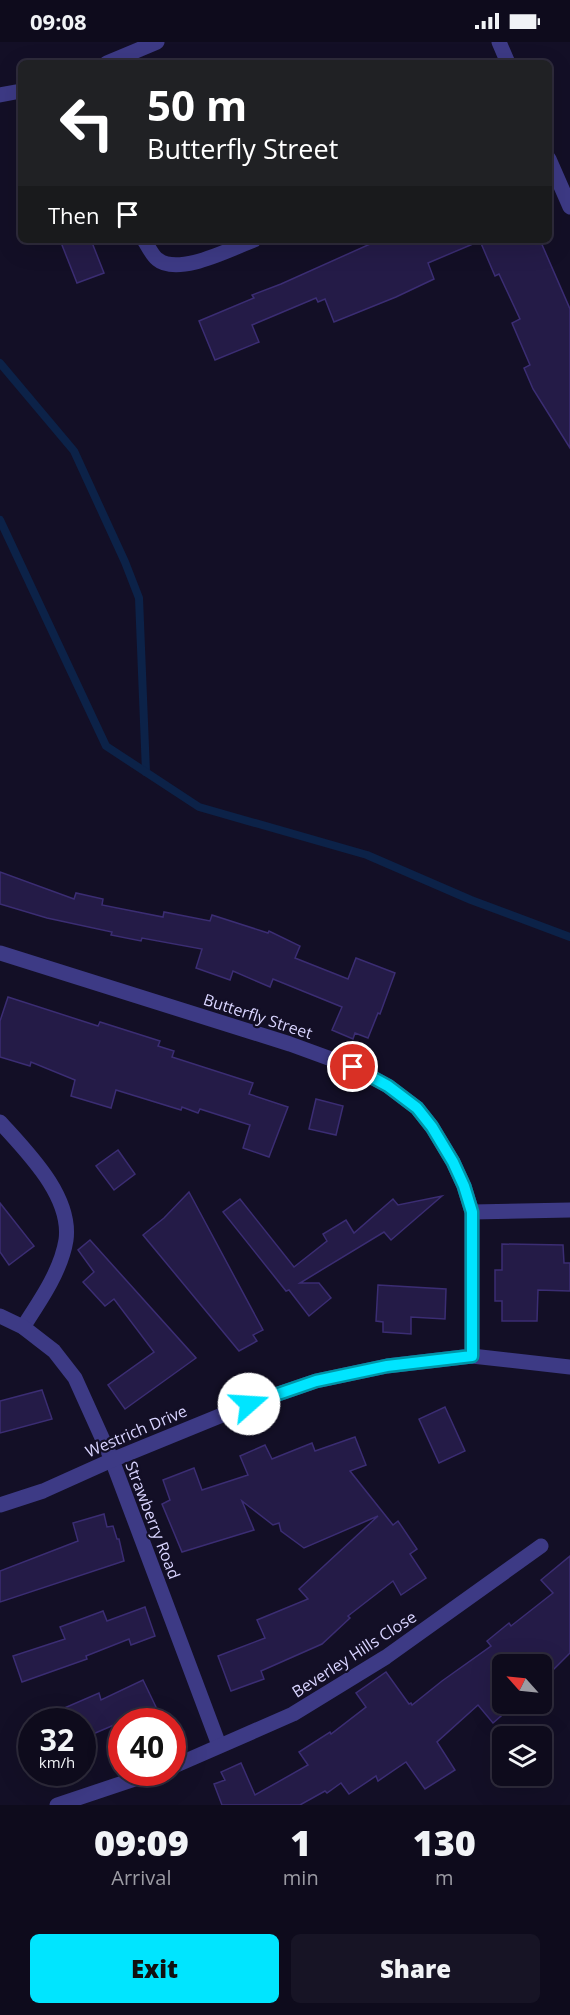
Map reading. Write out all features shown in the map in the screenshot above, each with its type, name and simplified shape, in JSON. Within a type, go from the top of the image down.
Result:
[{"type":"street","points":[[114,60],[157,42]]},
{"type":"street","points":[[499,42],[507,60]]},
{"type":"street","points":[[0,95],[18,92]]},
{"type":"street","points":[[552,166],[570,207]]},
{"type":"street","points":[[146,243],[157,259],[168,265],[200,261],[246,243]]},
{"type":"street","name":"Butterfly Street","points":[[0,953],[290,1044],[353,1067],[388,1086],[417,1108],[432,1127],[453,1162],[472,1212],[472,1356]]},
{"type":"street","points":[[0,1122],[49,1181],[64,1214],[66,1226],[62,1256],[42,1298],[23,1327]]},
{"type":"street","points":[[472,1212],[570,1210]]},
{"type":"street","name":"Strawberry Road","points":[[0,1316],[23,1327],[54,1351],[75,1378],[112,1460],[219,1745]]},
{"type":"street","name":"Westrich Drive","points":[[0,1505],[42,1491],[249,1404],[316,1381],[387,1366],[472,1356],[570,1367]]},
{"type":"street","name":"Beverley Hills Close","points":[[186,1760],[293,1714],[386,1657],[541,1546]]},
{"type":"street","points":[[57,1805],[114,1786]]},
{"type":"building","points":[[61,243],[92,243],[104,273],[77,283]]},
{"type":"building","points":[[372,243],[475,243],[428,263],[434,279],[334,322],[325,299],[318,302],[316,298],[252,325],[259,342],[215,360],[199,321],[254,298],[252,295]]},
{"type":"building","points":[[481,243],[541,243],[570,309],[570,448],[533,389],[524,368],[530,365],[512,323],[520,319],[499,274],[495,276]]},
{"type":"building","points":[[0,872],[74,899],[76,893],[103,899],[102,905],[163,917],[164,912],[210,921],[212,915],[268,933],[269,931],[300,946],[295,958],[348,979],[356,958],[395,973],[380,1014],[378,1013],[368,1038],[355,1033],[353,1039],[332,1030],[342,1007],[273,979],[270,987],[233,971],[230,980],[196,968],[202,949],[111,935],[112,932],[47,918],[0,904]]},
{"type":"building","points":[[8,997],[98,1026],[100,1022],[160,1041],[158,1046],[174,1051],[172,1057],[253,1083],[249,1094],[288,1107],[269,1157],[243,1148],[250,1125],[200,1109],[198,1113],[182,1107],[181,1110],[116,1090],[111,1108],[71,1096],[75,1080],[31,1062],[30,1066],[0,1057],[0,1021]]},
{"type":"building","points":[[316,1099],[343,1106],[336,1135],[309,1129]]},
{"type":"building","points":[[118,1150],[135,1174],[114,1190],[96,1166]]},
{"type":"building","points":[[189,1192],[263,1330],[253,1335],[257,1341],[239,1351],[143,1235],[164,1218]]},
{"type":"building","points":[[442,1196],[391,1240],[384,1232],[300,1283],[319,1283],[331,1298],[309,1316],[223,1212],[240,1199],[294,1267],[327,1241],[323,1234],[346,1220],[354,1233],[393,1199],[398,1205]]},
{"type":"building","points":[[0,1203],[34,1246],[9,1265],[0,1252]]},
{"type":"building","points":[[90,1240],[196,1358],[125,1409],[108,1385],[154,1352],[114,1299],[105,1306],[83,1282],[94,1272],[78,1250]]},
{"type":"building","points":[[502,1244],[563,1245],[564,1263],[570,1263],[570,1291],[538,1290],[537,1321],[502,1321],[502,1301],[495,1301],[495,1270],[502,1270]]},
{"type":"building","points":[[378,1285],[446,1289],[445,1319],[411,1317],[411,1334],[383,1332],[383,1322],[376,1321]]},
{"type":"building","points":[[42,1390],[52,1419],[0,1433],[0,1401]]},
{"type":"building","points":[[445,1407],[465,1451],[439,1463],[419,1419]]},
{"type":"building","points":[[355,1437],[366,1465],[350,1471],[393,1525],[398,1521],[417,1549],[410,1554],[426,1578],[401,1595],[393,1581],[348,1616],[350,1618],[322,1644],[261,1671],[264,1679],[231,1691],[218,1656],[265,1638],[257,1620],[308,1599],[299,1589],[378,1516],[304,1548],[281,1531],[279,1523],[273,1525],[242,1501],[254,1530],[182,1552],[162,1504],[170,1500],[163,1480],[194,1468],[202,1490],[248,1475],[240,1456],[265,1445],[272,1459],[312,1443],[315,1451]]},
{"type":"building","points":[[104,1514],[107,1527],[113,1526],[117,1539],[119,1539],[124,1561],[0,1602],[0,1571],[78,1541],[73,1523]]},
{"type":"building","points":[[570,1556],[570,1653],[552,1671],[552,1654],[492,1654],[492,1714],[503,1714],[493,1723],[478,1705],[437,1742],[455,1770],[425,1789],[406,1762],[378,1781],[376,1776],[349,1794],[341,1783],[327,1793],[325,1791],[300,1805],[222,1805],[214,1784],[225,1780],[221,1772],[241,1763],[255,1795],[308,1765],[299,1752],[330,1732],[331,1734],[366,1707],[356,1693],[386,1672],[412,1705],[491,1646],[487,1641],[509,1623],[511,1626],[553,1593],[541,1580]]},
{"type":"building","points":[[145,1607],[155,1636],[131,1645],[129,1639],[86,1656],[87,1659],[22,1682],[13,1656],[65,1639],[60,1627],[103,1611],[107,1621]]},
{"type":"building","points":[[143,1680],[156,1707],[108,1708],[108,1728],[96,1733],[96,1708],[64,1708],[99,1693],[101,1700]]},
{"type":"waterway","points":[[0,363],[74,451],[139,598],[146,772]]},
{"type":"waterway","points":[[0,520],[106,746],[199,807],[367,855],[471,900],[570,937]]},
{"type":"route","points":[[249,1404],[316,1381],[387,1366],[472,1356],[472,1212],[464,1186],[432,1127],[417,1108],[388,1086],[353,1067]]}]
